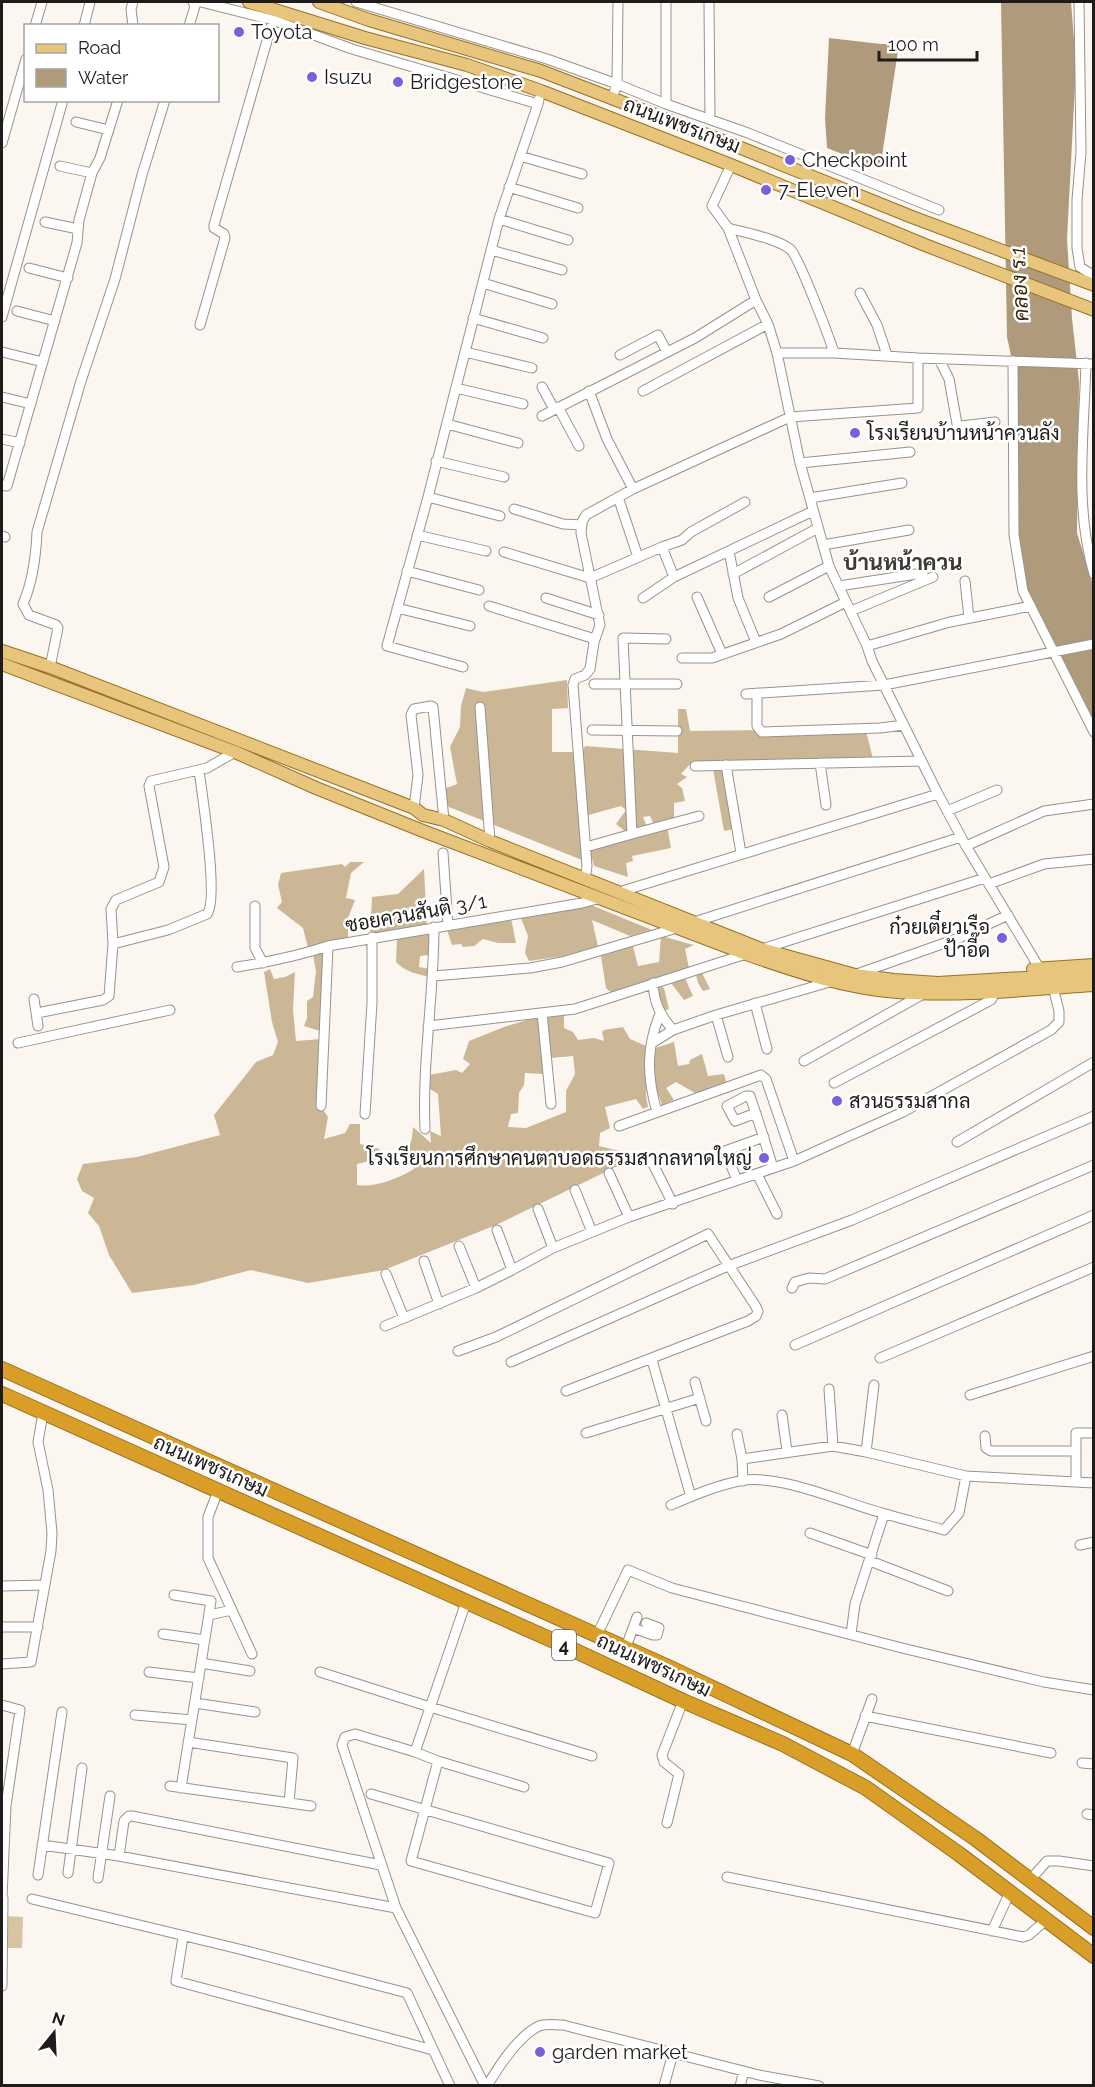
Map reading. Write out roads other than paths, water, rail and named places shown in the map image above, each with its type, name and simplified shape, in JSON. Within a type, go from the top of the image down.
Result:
[{"type":"highway","name":"ถนนเพชรเกษม","points":[[2,1369],[626,1647],[852,1754],[1094,1928]]},
{"type":"highway","name":"ถนนเพชรเกษม","points":[[2,1394],[783,1744],[866,1788],[1094,1956]]},
{"type":"highway","points":[[322,1538],[333,1515]]},
{"type":"highway","points":[[1070,1910],[1081,1912],[1094,1920]]},
{"type":"highway","points":[[1072,1939],[1075,1950],[1094,1965]]},
{"type":"main road","name":"ถนนเพชรเกษม","points":[[249,2],[291,7],[365,38],[467,65],[541,91],[1090,309]]},
{"type":"main road","name":"ถนนเพชรเกษม","points":[[319,2],[369,20],[541,71],[1090,284]]},
{"type":"main road","points":[[2,651],[50,667],[414,808],[423,815],[444,819],[490,842],[761,949],[855,975],[894,980],[938,983],[1094,974]]},
{"type":"main road","points":[[2,664],[235,752],[316,788],[423,831],[746,954],[797,971],[835,981],[895,992],[1055,995],[1094,993]]},
{"type":"main road","points":[[316,788],[321,773]]},
{"type":"main road","points":[[894,980],[1094,965]]},
{"type":"main road","points":[[945,994],[1094,985]]},
{"type":"street","points":[[36,24],[42,2]]},
{"type":"street","points":[[84,24],[90,2]]},
{"type":"street","points":[[134,2],[131,9],[134,24]]},
{"type":"street","points":[[190,24],[195,6],[193,2]]},
{"type":"street","points":[[201,2],[273,20],[352,49],[538,104]]},
{"type":"street","points":[[356,2],[547,59],[617,84],[666,105],[748,133],[939,210]]},
{"type":"street","points":[[612,98],[617,84],[618,2]]},
{"type":"street","points":[[666,2],[666,105]]},
{"type":"street","points":[[709,2],[710,119]]},
{"type":"street","points":[[1080,2],[1081,152],[1077,200],[1077,248],[1080,267],[1091,273],[1090,284]]},
{"type":"street","points":[[200,325],[225,238],[224,234],[214,228],[214,225],[273,20]]},
{"type":"street","points":[[2,143],[24,66]]},
{"type":"street","points":[[463,668],[387,646],[428,497],[499,219],[541,91]]},
{"type":"street","points":[[2,317],[62,102]]},
{"type":"street","points":[[2,484],[7,486],[68,278],[92,174],[100,158],[117,102]]},
{"type":"street","points":[[50,667],[58,628],[56,625],[29,615],[23,604],[27,594],[38,532],[81,381],[115,279],[142,175],[164,102]]},
{"type":"street","points":[[76,122],[109,130]]},
{"type":"street","points":[[741,148],[748,133]]},
{"type":"street","points":[[520,156],[582,174]]},
{"type":"street","points":[[731,165],[712,206],[728,228],[756,300],[768,324],[777,353],[800,463],[830,566],[884,685],[938,794],[963,841],[1040,969]]},
{"type":"street","points":[[60,166],[92,174]]},
{"type":"street","points":[[509,187],[578,208]]},
{"type":"street","points":[[499,219],[568,240]]},
{"type":"street","points":[[45,222],[78,229]]},
{"type":"street","points":[[728,228],[777,243],[793,252],[828,331],[834,353]]},
{"type":"street","points":[[491,250],[562,270]]},
{"type":"street","points":[[29,268],[68,278]]},
{"type":"street","points":[[483,283],[552,304]]},
{"type":"street","points":[[860,292],[877,325],[887,356]]},
{"type":"street","points":[[542,416],[695,339],[756,300]]},
{"type":"street","points":[[17,311],[55,321]]},
{"type":"street","points":[[473,318],[543,338]]},
{"type":"street","points":[[643,391],[768,324]]},
{"type":"street","points":[[620,355],[658,335],[667,352]]},
{"type":"street","points":[[2,352],[43,362]]},
{"type":"street","points":[[465,352],[532,368]]},
{"type":"street","points":[[777,353],[834,353],[939,359],[1090,363],[1082,492],[1094,574]]},
{"type":"street","points":[[585,879],[586,847],[573,686],[575,679],[585,675],[590,669],[600,625],[582,542],[582,525],[586,515],[633,489],[790,417],[918,408],[918,358]]},
{"type":"street","points":[[939,359],[951,385],[957,424],[961,426],[995,422]]},
{"type":"street","points":[[1013,361],[1014,535],[1023,591],[1094,732]]},
{"type":"street","points":[[542,387],[579,446]]},
{"type":"street","points":[[456,388],[523,404]]},
{"type":"street","points":[[589,391],[607,438],[633,489]]},
{"type":"street","points":[[2,397],[31,404]]},
{"type":"street","points":[[447,424],[518,442]]},
{"type":"street","points":[[2,439],[20,443]]},
{"type":"street","points":[[800,463],[910,452]]},
{"type":"street","points":[[436,461],[504,477]]},
{"type":"street","points":[[810,498],[902,483]]},
{"type":"street","points":[[1082,492],[1094,490]]},
{"type":"street","points":[[428,497],[500,516]]},
{"type":"street","points":[[618,497],[638,557]]},
{"type":"street","points":[[504,552],[590,578],[682,540],[691,532],[745,502]]},
{"type":"street","points":[[514,508],[563,524],[582,525]]},
{"type":"street","points":[[643,598],[674,577],[813,511]]},
{"type":"street","points":[[733,574],[818,528]]},
{"type":"street","points":[[823,545],[909,530]]},
{"type":"street","points":[[417,535],[486,551]]},
{"type":"street","points":[[662,547],[674,577]]},
{"type":"street","points":[[729,551],[738,598],[756,642]]},
{"type":"street","points":[[769,597],[830,566]]},
{"type":"street","points":[[407,571],[479,590]]},
{"type":"street","points":[[839,586],[923,573]]},
{"type":"street","points":[[851,611],[933,577]]},
{"type":"street","points":[[964,581],[969,618]]},
{"type":"street","points":[[697,597],[722,654]]},
{"type":"street","points":[[546,598],[599,615]]},
{"type":"street","points":[[682,658],[712,658],[781,634],[846,602]]},
{"type":"street","points":[[489,606],[595,639]]},
{"type":"street","points":[[867,646],[969,618],[1030,606]]},
{"type":"street","points":[[397,608],[470,626]]},
{"type":"street","points":[[632,834],[623,638],[666,639]]},
{"type":"street","points":[[746,694],[884,685],[1094,644]]},
{"type":"street","points":[[594,684],[677,684]]},
{"type":"street","points":[[757,693],[757,726],[762,732],[880,728],[904,725]]},
{"type":"street","points":[[414,808],[418,775],[411,715],[414,709],[431,706],[434,707],[444,819]]},
{"type":"street","points":[[480,707],[490,842]]},
{"type":"street","points":[[592,730],[677,730]]},
{"type":"street","points":[[37,1013],[103,1000],[109,996],[113,903],[159,882],[163,875],[164,867],[149,786],[151,781],[218,764],[235,752]]},
{"type":"street","points":[[695,766],[921,761]]},
{"type":"street","points":[[820,763],[826,805]]},
{"type":"street","points":[[726,765],[741,854]]},
{"type":"street","points":[[113,944],[168,930],[207,914],[210,910],[212,889],[199,770]]},
{"type":"street","points":[[947,811],[997,790]]},
{"type":"street","points":[[619,892],[938,794]]},
{"type":"street","points":[[694,922],[963,841],[1044,811],[1094,804]]},
{"type":"street","points":[[586,847],[699,816]]},
{"type":"street","points":[[443,853],[448,925]]},
{"type":"street","points":[[761,949],[1044,864],[1094,859]]},
{"type":"street","name":"ซอยควนสันติ 3/1","points":[[237,967],[263,963],[328,946],[601,898]]},
{"type":"street","points":[[255,906],[255,948],[263,963]]},
{"type":"street","points":[[855,975],[959,938],[1008,915]]},
{"type":"street","points":[[425,1129],[424,1086],[433,976],[434,927]]},
{"type":"street","points":[[433,976],[530,968],[562,962],[677,928]]},
{"type":"street","points":[[365,1114],[372,1003],[372,938]]},
{"type":"street","points":[[321,1106],[328,946]]},
{"type":"street","points":[[428,1026],[575,1009],[746,954]]},
{"type":"street","points":[[652,1043],[673,1030],[716,1015],[835,981]]},
{"type":"street","points":[[653,983],[654,1000],[660,1014],[673,1030]]},
{"type":"street","points":[[804,1060],[925,993]]},
{"type":"street","points":[[834,1083],[992,1000],[994,994]]},
{"type":"street","points":[[385,1326],[476,1288],[553,1248],[629,1217],[794,1161],[903,1112],[1051,1030],[1059,1022],[1055,995]]},
{"type":"street","points":[[34,999],[38,1026]]},
{"type":"street","points":[[755,1003],[767,1049]]},
{"type":"street","points":[[18,1043],[170,1010]]},
{"type":"street","points":[[542,1013],[551,1104]]},
{"type":"street","points":[[657,1112],[649,1074],[649,1059],[660,1014]]},
{"type":"street","points":[[716,1015],[728,1057]]},
{"type":"street","points":[[957,1142],[1094,1062]]},
{"type":"street","points":[[619,1126],[761,1075],[766,1079],[794,1161]]},
{"type":"street","points":[[756,1113],[773,1168]]},
{"type":"street","points":[[511,1362],[728,1266],[852,1220],[1094,1116]]},
{"type":"street","points":[[737,1180],[725,1151],[764,1137]]},
{"type":"street","points":[[650,1158],[672,1204]]},
{"type":"street","points":[[792,1288],[795,1282],[809,1278],[825,1279],[1094,1165]]},
{"type":"street","points":[[609,1173],[629,1217]]},
{"type":"street","points":[[757,1174],[777,1214]]},
{"type":"street","points":[[575,1190],[592,1232]]},
{"type":"street","points":[[538,1209],[553,1248]]},
{"type":"street","points":[[795,1345],[1094,1215]]},
{"type":"street","points":[[497,1230],[512,1270]]},
{"type":"street","points":[[458,1351],[496,1337],[708,1234],[755,1305],[758,1311],[756,1316],[652,1360],[566,1391]]},
{"type":"street","points":[[459,1246],[476,1288]]},
{"type":"street","points":[[424,1261],[439,1304]]},
{"type":"street","points":[[880,1358],[1094,1268]]},
{"type":"street","points":[[386,1274],[404,1318]]},
{"type":"street","points":[[970,1395],[1094,1356]]},
{"type":"street","points":[[652,1360],[664,1409],[691,1497]]},
{"type":"street","points":[[695,1382],[706,1420]]},
{"type":"street","points":[[866,1452],[874,1385]]},
{"type":"street","points":[[829,1389],[833,1446]]},
{"type":"street","points":[[586,1433],[700,1398]]},
{"type":"street","points":[[2,1664],[31,1662],[51,1551],[52,1533],[48,1490],[38,1442],[43,1413]]},
{"type":"street","points":[[782,1415],[787,1451]]},
{"type":"street","points":[[1076,1482],[1076,1433],[1094,1433]]},
{"type":"street","points":[[737,1434],[743,1480]]},
{"type":"street","points":[[986,1436],[986,1448],[991,1451],[1076,1451]]},
{"type":"street","points":[[742,1459],[833,1446],[966,1476],[1094,1483]]},
{"type":"street","points":[[671,1505],[743,1480],[761,1480],[782,1482],[944,1530],[958,1513],[966,1476]]},
{"type":"street","points":[[218,1491],[208,1517],[208,1558],[252,1654]]},
{"type":"street","points":[[851,1634],[855,1604],[884,1514]]},
{"type":"street","points":[[810,1533],[948,1591]]},
{"type":"street","points":[[1080,1545],[1094,1542]]},
{"type":"street","points":[[597,1635],[628,1570],[672,1588],[1033,1679],[1094,1690]]},
{"type":"street","points":[[2,1586],[44,1585]]},
{"type":"street","points":[[174,1595],[211,1601],[181,1788]]},
{"type":"street","points":[[415,1752],[466,1602]]},
{"type":"street","points":[[209,1615],[232,1610]]},
{"type":"street","points":[[626,1647],[637,1617]]},
{"type":"street","points":[[633,1628],[657,1635],[659,1628],[646,1623]]},
{"type":"street","points":[[2,1627],[38,1627]]},
{"type":"street","points":[[163,1634],[205,1640]]},
{"type":"street","points":[[201,1663],[250,1671]]},
{"type":"street","points":[[149,1672],[199,1678]]},
{"type":"street","points":[[320,1672],[592,1756]]},
{"type":"street","points":[[852,1754],[872,1699]]},
{"type":"street","points":[[667,1823],[679,1774],[662,1759],[662,1755],[683,1701]]},
{"type":"street","points":[[195,1703],[255,1712]]},
{"type":"street","points":[[2,1706],[20,1710],[6,1806],[3,1850],[2,1986]]},
{"type":"street","points":[[38,1875],[62,1712]]},
{"type":"street","points":[[135,1715],[192,1720]]},
{"type":"street","points":[[865,1716],[1051,1753]]},
{"type":"street","points":[[524,1787],[360,1734],[349,1734],[342,1745],[396,1908],[486,2085],[505,2057],[532,2031],[541,2026],[563,2025],[744,2071],[819,2085]]},
{"type":"street","points":[[188,1742],[293,1758],[289,1803]]},
{"type":"street","points":[[371,1794],[425,1810],[609,1863],[595,1913],[411,1861],[425,1810],[438,1761]]},
{"type":"street","points":[[1082,1763],[1094,1764]]},
{"type":"street","points":[[68,1874],[82,1768]]},
{"type":"street","points":[[170,1786],[311,1806]]},
{"type":"street","points":[[98,1878],[110,1796]]},
{"type":"street","points":[[119,1856],[124,1821],[129,1816],[381,1865]]},
{"type":"street","points":[[42,1845],[119,1856],[396,1908]]},
{"type":"street","points":[[1030,1880],[1047,1862],[1059,1861],[1094,1866]]},
{"type":"street","points":[[727,1877],[1023,1937],[1029,1935],[1046,1920]]},
{"type":"street","points":[[992,1931],[1010,1892]]},
{"type":"street","points":[[32,1899],[239,1949],[407,1993],[450,2085]]},
{"type":"street","points":[[183,1937],[176,1981],[434,2050]]},
{"type":"street","points":[[664,2085],[674,2053]]},
{"type":"street","points":[[740,2085],[744,2071]]},
{"type":"water","name":"คลอง ร.1","points":[[1001,2],[1071,2],[1076,65],[1067,239],[1079,382],[1077,533],[1093,585],[1093,728],[1027,593],[1016,535],[1016,379],[1007,337]]},
{"type":"water","points":[[829,38],[899,44],[880,169],[827,148],[825,118]]},
{"type":"place","name":"Toyota","points":[[239,32]]},
{"type":"place","name":"Isuzu","points":[[312,77]]},
{"type":"place","name":"Bridgestone","points":[[398,82]]},
{"type":"place","name":"Checkpoint","points":[[790,160]]},
{"type":"place","name":"7-Eleven","points":[[766,190]]},
{"type":"place","name":"โรงเรียนบ้านหน้าควนลัง","points":[[855,433]]},
{"type":"place","name":"ก๋วยเตี๋ยวเรือ ป้าอี๊ด","points":[[1002,938]]},
{"type":"place","name":"สวนธรรมสากล","points":[[837,1101]]},
{"type":"place","name":"โรงเรียนการศึกษาคนตาบอดธรรมสากลหาดใหญ่","points":[[764,1158]]},
{"type":"place","name":"garden market","points":[[540,2052]]},
{"type":"district","name":"บ้านหน้าควน","points":[[903,562]]}]
